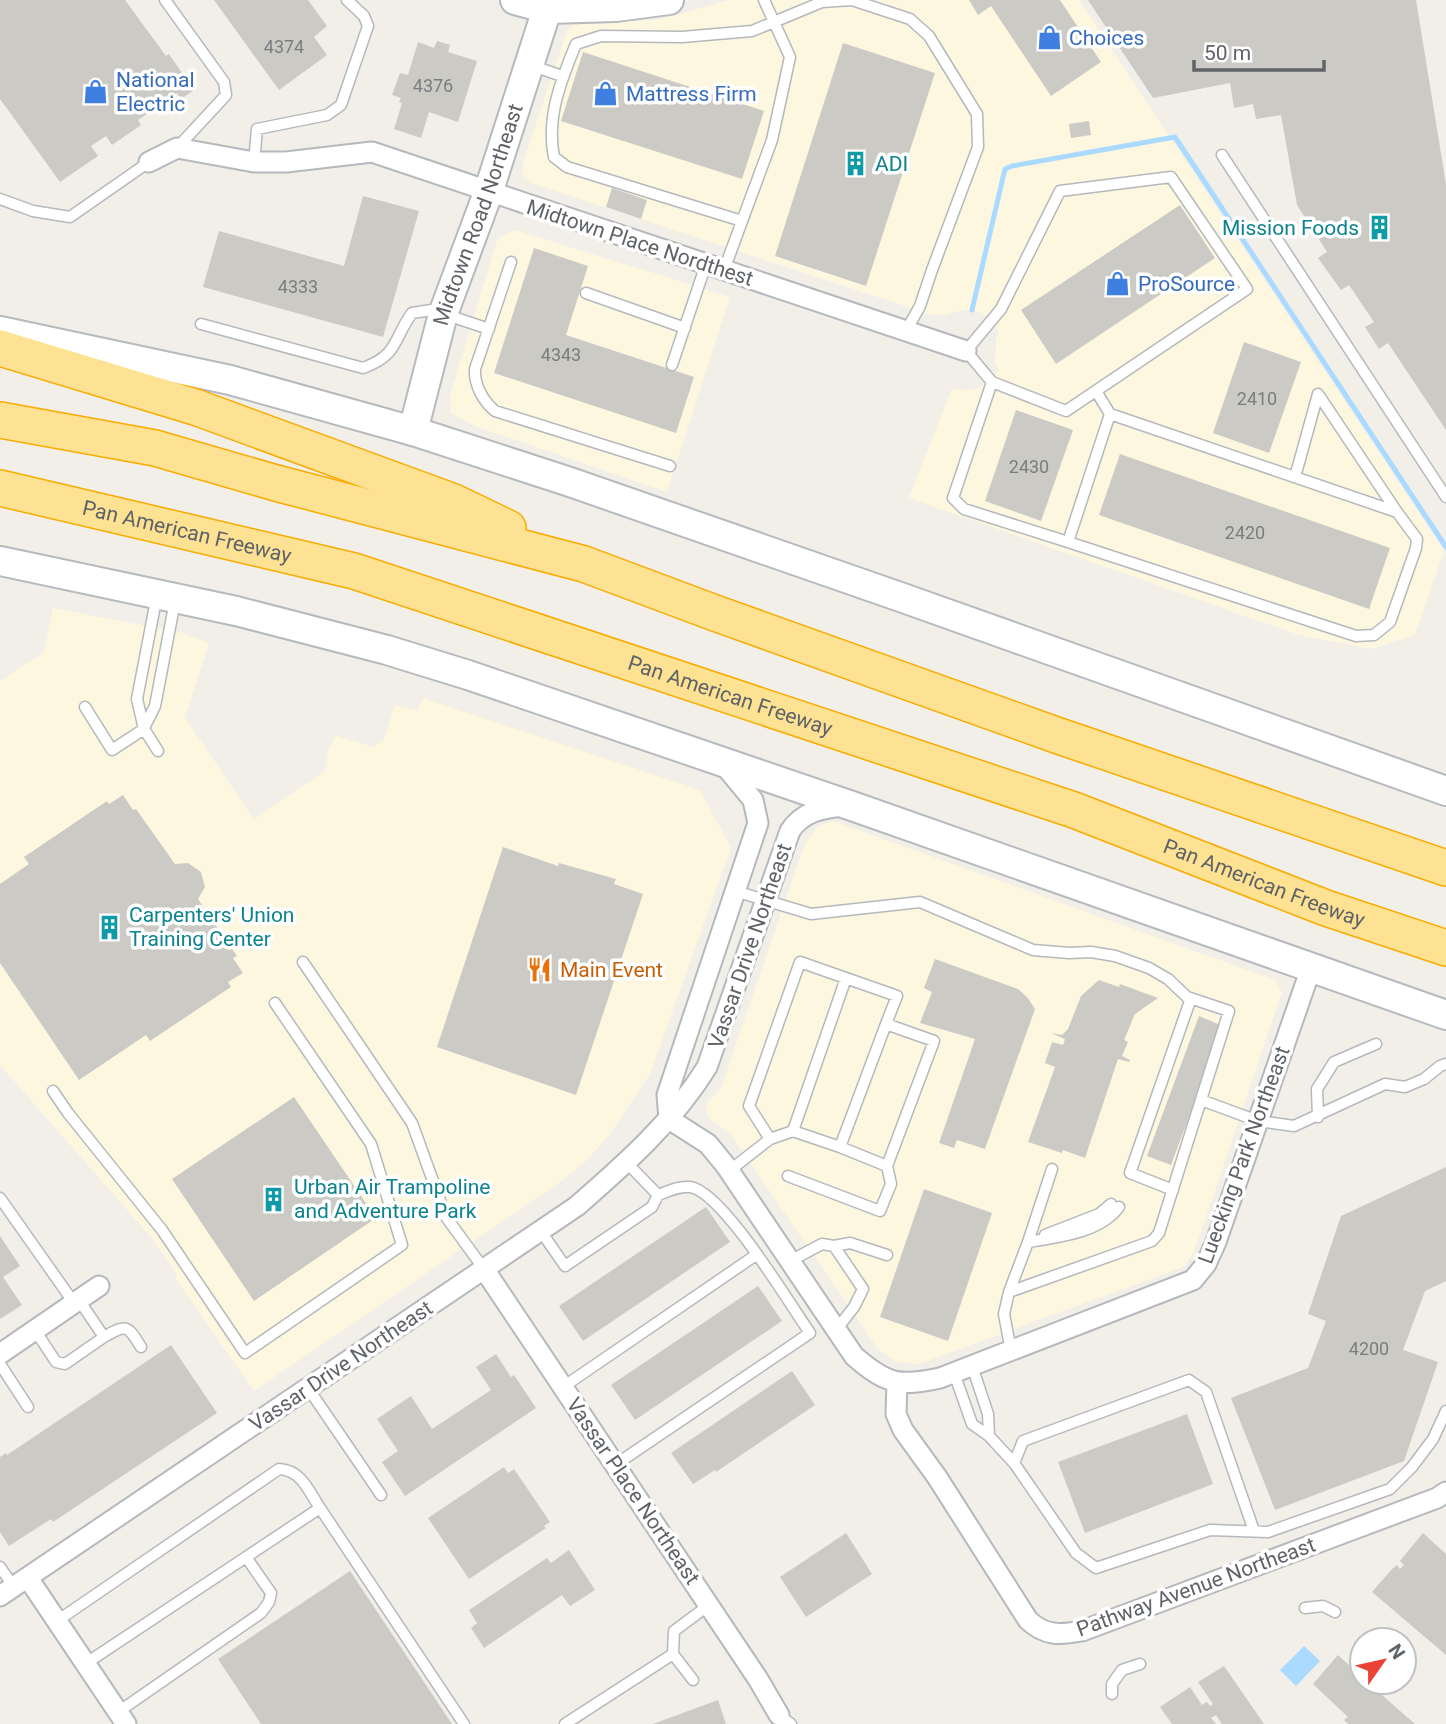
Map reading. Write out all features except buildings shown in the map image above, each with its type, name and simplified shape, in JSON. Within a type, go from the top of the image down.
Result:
[{"type":"highway","points":[[0,348],[195,407],[454,502],[584,564],[715,613],[1446,869]]},
{"type":"highway","points":[[0,420],[155,449],[584,564]]},
{"type":"highway","name":"Pan American Freeway","points":[[0,488],[355,571],[1074,810],[1326,908],[1446,947]]},
{"type":"highway","points":[[0,513],[131,539],[215,538]]},
{"type":"highway","points":[[1326,908],[1446,957]]},
{"type":"main road","points":[[515,0],[616,7],[669,0]]},
{"type":"main road","name":"Midtown Road Northeast","points":[[414,431],[443,314],[488,193],[549,4]]},
{"type":"main road","points":[[0,331],[230,380],[414,431],[570,482],[906,599],[1446,791]]},
{"type":"main road","points":[[0,561],[167,595],[410,657],[852,806],[1446,1015]]},
{"type":"street","points":[[149,162],[177,148]]},
{"type":"street","name":"Midtown Place Nordthest","points":[[177,148],[254,162],[286,162],[372,152],[966,351]]},
{"type":"street","name":"Vassar Drive Northeast","points":[[669,1119],[667,1095],[758,823],[757,811],[747,789],[722,762]]},
{"type":"street","name":"Vassar Drive Northeast","points":[[14,1587],[576,1206],[626,1162],[669,1119],[707,1067],[784,845],[796,823],[820,809],[852,806]]},
{"type":"street","name":"Luecking Park Northeast","points":[[897,1382],[920,1382],[963,1369],[1193,1280],[1206,1264],[1216,1242],[1311,968]]},
{"type":"street","points":[[669,1119],[708,1144],[854,1356],[875,1375],[897,1382]]},
{"type":"street","name":"Vassar Place Northeast","points":[[484,1269],[758,1679],[783,1721]]},
{"type":"street","points":[[0,1354],[99,1286]]},
{"type":"street","name":"Pathway Avenue Northeast","points":[[897,1382],[896,1414],[903,1430],[937,1477],[1028,1620],[1038,1629],[1051,1634],[1082,1631],[1446,1492]]},
{"type":"street","points":[[14,1587],[57,1621],[122,1718]]},
{"type":"lane","points":[[165,0],[224,82],[226,94],[177,148]]},
{"type":"lane","points":[[254,162],[257,129],[327,116],[341,105],[368,26],[364,16],[347,0]]},
{"type":"lane","points":[[672,365],[685,328],[715,267],[742,221],[772,140],[790,57],[764,0]]},
{"type":"lane","points":[[742,221],[567,167],[554,157],[550,138],[562,76],[576,44],[601,36],[682,37],[752,31],[822,2],[851,0],[910,19],[929,36],[977,114],[978,147],[920,306],[906,331]]},
{"type":"lane","points":[[530,65],[562,76]]},
{"type":"lane","points":[[1222,155],[1446,497]]},
{"type":"lane","points":[[0,199],[33,211],[70,217],[149,162]]},
{"type":"lane","points":[[1171,177],[1247,289],[1066,411],[992,382],[966,351],[1001,309],[1060,191],[1171,177]]},
{"type":"lane","points":[[511,261],[475,369],[475,379],[488,405],[495,411],[670,466]]},
{"type":"lane","points":[[586,293],[685,328]]},
{"type":"lane","points":[[201,324],[363,369],[377,363],[395,348],[402,326],[412,313],[432,310],[489,329]]},
{"type":"lane","points":[[992,382],[953,498],[964,509],[1356,636],[1374,635],[1390,622],[1417,539],[1318,394],[1295,477]]},
{"type":"lane","points":[[1096,390],[1110,414],[1397,512]]},
{"type":"lane","points":[[1068,542],[1110,414]]},
{"type":"lane","points":[[158,751],[144,729],[137,699],[167,595]]},
{"type":"lane","points":[[85,707],[113,750],[144,729],[155,706],[167,595]]},
{"type":"lane","points":[[735,891],[811,914],[920,902],[1033,950],[1091,952],[1115,956],[1149,968],[1191,998],[1229,1011],[1159,1233],[1152,1241],[1009,1292]]},
{"type":"lane","points":[[770,1139],[749,1107],[800,961],[897,996],[841,1147]]},
{"type":"lane","points":[[303,962],[412,1123],[446,1217],[484,1269]]},
{"type":"lane","points":[[793,1131],[846,978]]},
{"type":"lane","points":[[1173,1190],[1130,1173],[1191,998]]},
{"type":"lane","points":[[54,1091],[68,1113],[162,1230],[245,1353],[402,1245],[370,1144],[275,1003]]},
{"type":"lane","points":[[788,1176],[880,1211],[891,1184],[887,1166],[934,1041],[886,1024]]},
{"type":"lane","points":[[1318,1117],[1317,1089],[1334,1062],[1376,1044]]},
{"type":"lane","points":[[1201,1100],[1258,1121],[1294,1126],[1385,1084],[1405,1087],[1446,1065]]},
{"type":"lane","points":[[729,1171],[770,1139],[793,1131],[887,1166]]},
{"type":"lane","points":[[626,1162],[659,1195]]},
{"type":"lane","points":[[1011,1351],[1004,1314],[1009,1292],[1052,1169]]},
{"type":"lane","points":[[540,1230],[565,1266],[652,1207],[659,1195],[676,1188],[692,1187],[713,1199],[736,1226],[810,1333],[615,1465]]},
{"type":"lane","points":[[0,1199],[104,1337]]},
{"type":"lane","points":[[1028,1242],[1064,1237],[1111,1217],[1115,1206]]},
{"type":"lane","points":[[790,1261],[822,1244],[834,1246],[850,1243],[887,1255]]},
{"type":"lane","points":[[834,1246],[863,1289],[855,1307],[836,1330]]},
{"type":"lane","points":[[563,1387],[756,1255]]},
{"type":"lane","points":[[35,1330],[60,1364],[65,1364],[116,1330],[126,1328],[141,1348]]},
{"type":"lane","points":[[0,1364],[29,1407]]},
{"type":"lane","points":[[963,1369],[988,1414],[989,1436]]},
{"type":"lane","points":[[963,1369],[972,1424],[989,1436],[1014,1463],[1076,1553],[1096,1567],[1210,1530],[1268,1532],[1390,1489],[1412,1467],[1433,1439],[1446,1411]]},
{"type":"lane","points":[[1014,1463],[1023,1441],[1189,1380],[1206,1392],[1254,1531]]},
{"type":"lane","points":[[308,1388],[381,1495]]},
{"type":"lane","points":[[57,1621],[279,1469],[289,1469],[299,1475],[464,1724]]},
{"type":"lane","points":[[85,1664],[320,1507]]},
{"type":"lane","points":[[122,1718],[261,1614],[271,1593],[246,1556]]},
{"type":"lane","points":[[0,1567],[14,1587]]},
{"type":"lane","points":[[694,1680],[673,1654],[674,1632],[709,1605]]},
{"type":"lane","points":[[1305,1608],[1323,1606],[1335,1612]]},
{"type":"lane","points":[[565,1724],[673,1654]]},
{"type":"lane","points":[[1112,1694],[1112,1684],[1122,1670],[1140,1664]]},
{"type":"shaded area","points":[[729,0],[1079,0],[1444,551],[1415,635],[1372,649],[1299,635],[909,498],[952,388],[975,389],[989,382],[999,370],[995,364],[999,332],[989,318],[979,312],[962,310],[932,315],[531,183],[524,177],[524,160],[567,31],[573,25],[662,19]]},
{"type":"shaded area","points":[[515,230],[730,297],[667,492],[475,426],[451,413],[450,395],[497,241]]},
{"type":"shaded area","points":[[53,608],[182,633],[209,643],[185,718],[254,819],[325,771],[329,748],[336,736],[374,747],[384,739],[395,705],[418,711],[423,698],[700,790],[731,848],[650,1074],[610,1134],[587,1160],[560,1182],[254,1391],[176,1279],[176,1273],[151,1237],[0,1065],[0,681],[44,652]]},
{"type":"shaded area","points":[[833,821],[1275,980],[1282,992],[1202,1229],[1193,1253],[1183,1267],[919,1364],[898,1362],[879,1350],[731,1135],[710,1119],[706,1111],[707,1103],[721,1088],[804,846],[818,826]]},
{"type":"water","points":[[1304,1646],[1320,1661],[1296,1686],[1280,1670]]},
{"type":"waterway","points":[[972,310],[1005,169],[1175,137],[1446,547]]},
{"type":"place","name":"Choices","points":[[1049,38]]},
{"type":"place","name":"National Electric","points":[[96,92]]},
{"type":"place","name":"Mattress Firm","points":[[606,94]]},
{"type":"place","name":"ADI","points":[[855,164]]},
{"type":"place","name":"Mission Foods","points":[[1379,228]]},
{"type":"place","name":"ProSource","points":[[1118,284]]},
{"type":"place","name":"Carpenters' Union Training Center","points":[[109,927]]},
{"type":"place","name":"Main Event","points":[[540,970]]},
{"type":"place","name":"Urban Air Trampoline and Adventure Park","points":[[274,1199]]}]
